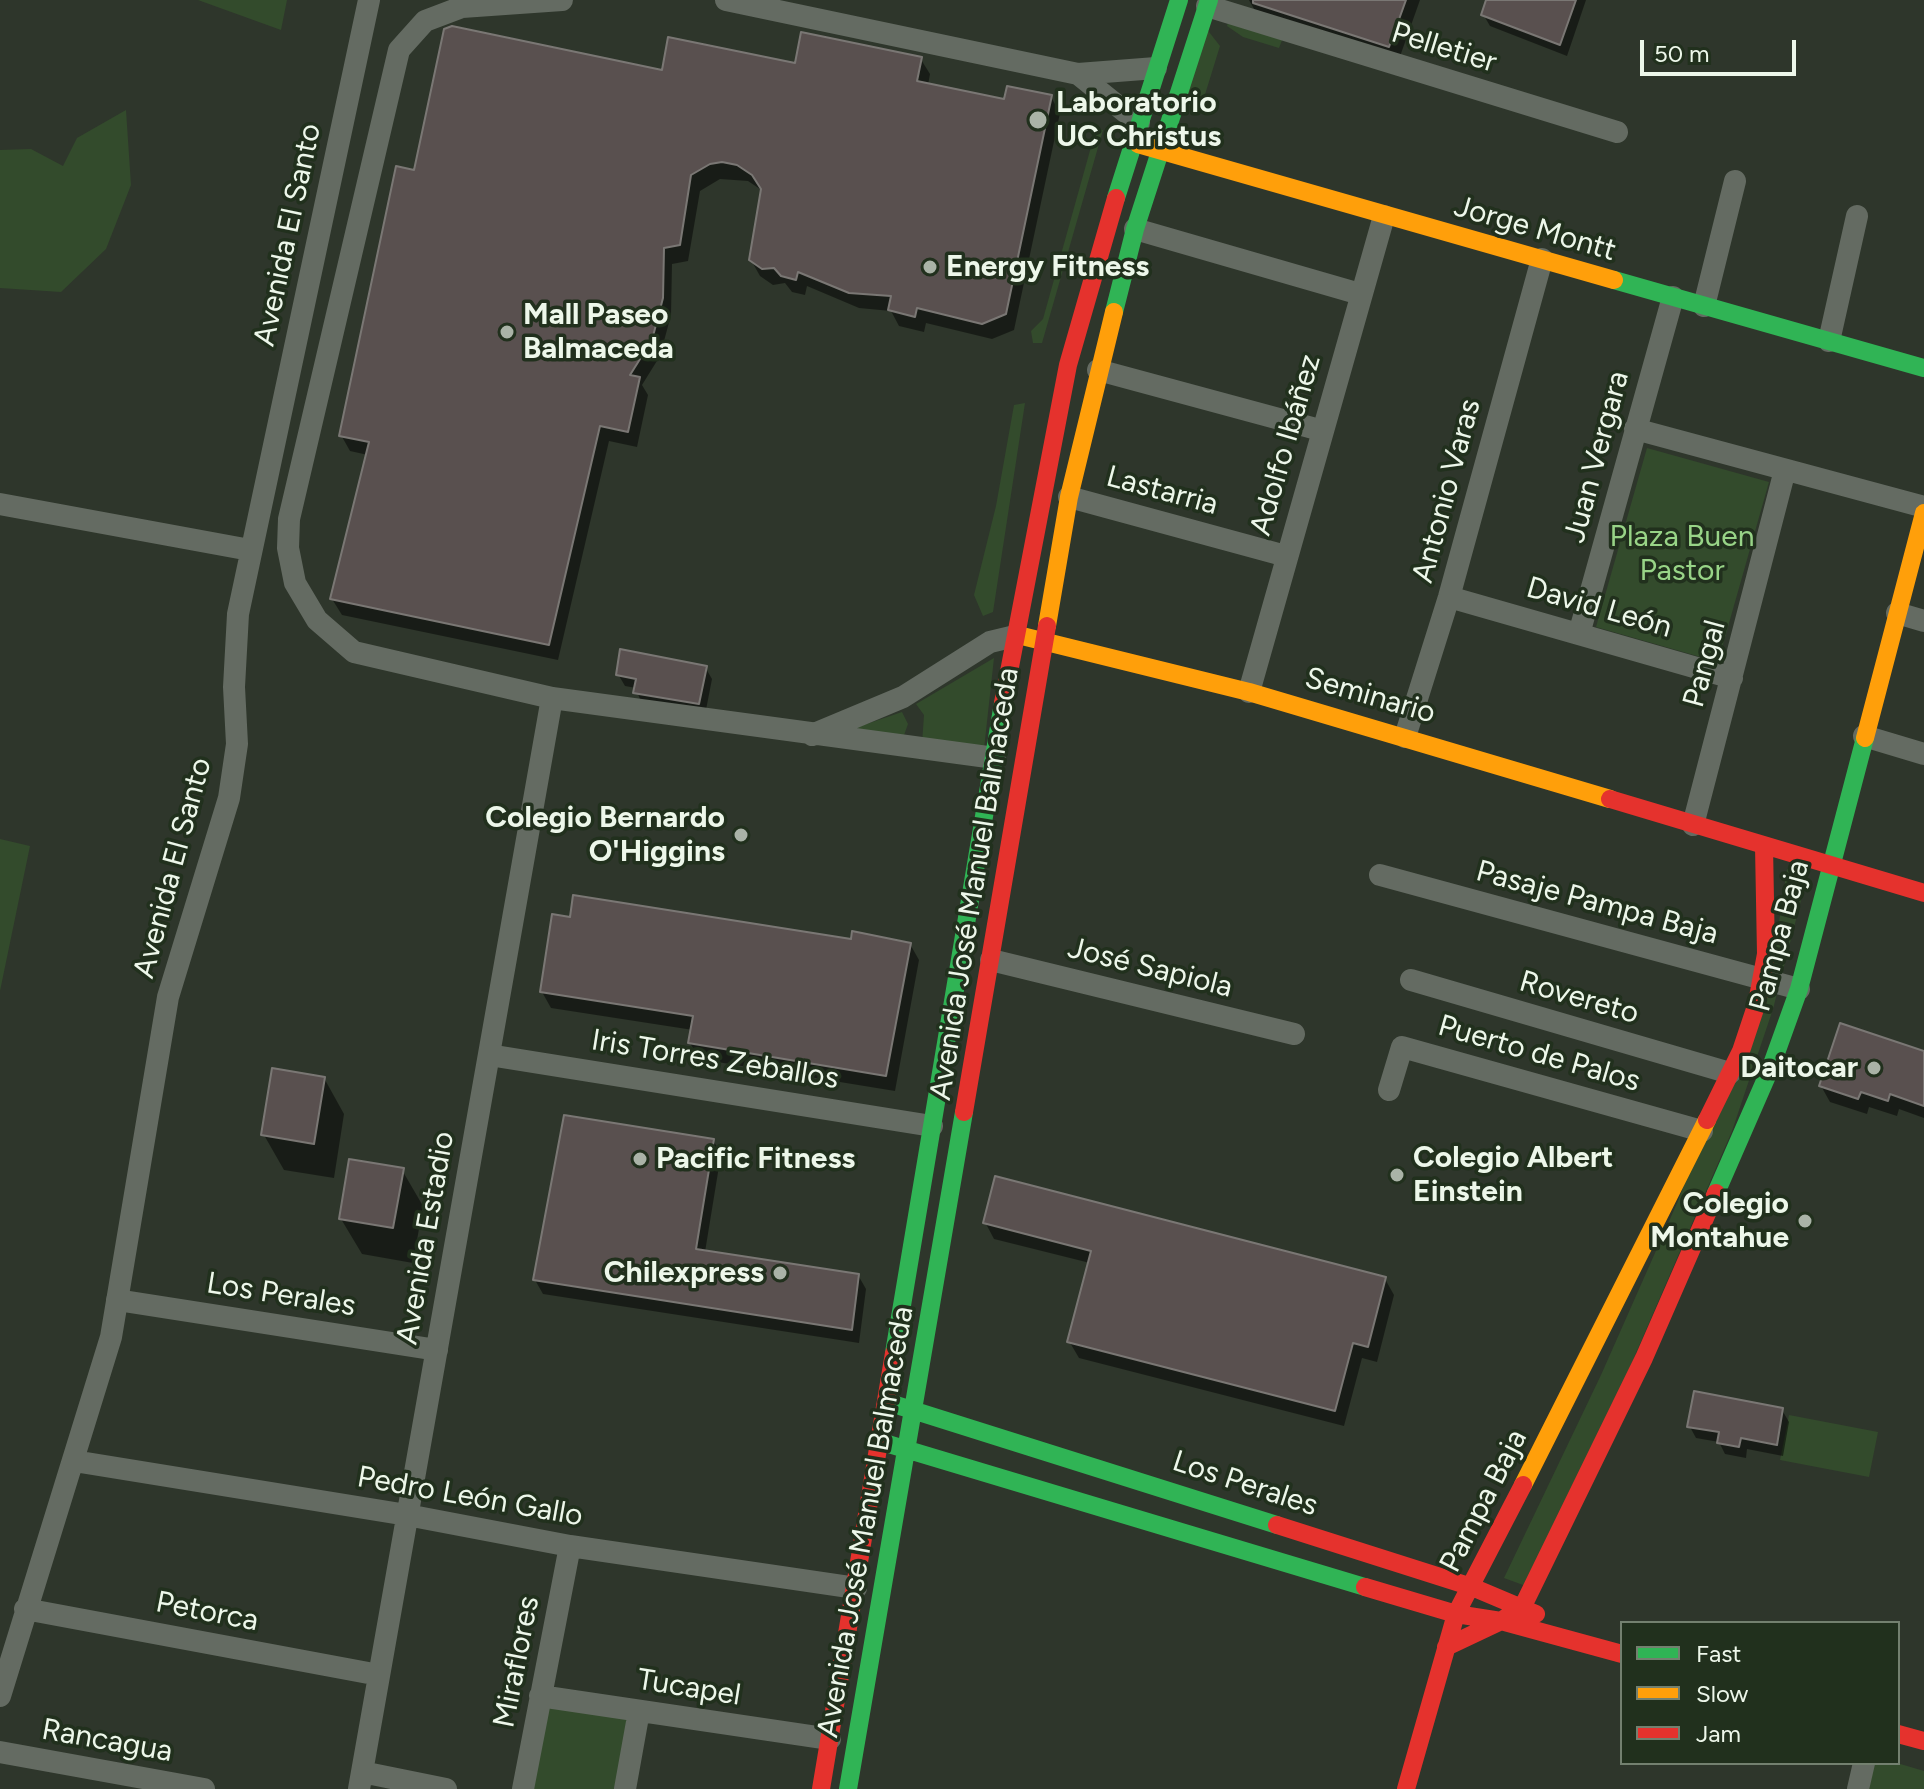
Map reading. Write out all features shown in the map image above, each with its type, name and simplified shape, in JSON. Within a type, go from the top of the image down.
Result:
[{"type":"main road","name":"Avenida José Manuel Balmaceda","points":[[821,1789],[1015,636],[1068,365],[1135,132],[1179,0]]},
{"type":"main road","name":"Avenida José Manuel Balmaceda","points":[[848,1789],[1069,497],[1135,229],[1208,3]]},
{"type":"main road","name":"Jorge Montt","points":[[1135,132],[1160,151],[1924,368]]},
{"type":"main road","name":"Pampa Baja","points":[[1446,1647],[1501,1621],[1523,1606],[1644,1358],[1771,1067],[1799,989],[1924,510]]},
{"type":"main road","name":"Seminario","points":[[1015,636],[1044,638],[1249,692],[1924,893]]},
{"type":"main road","name":"Pampa Baja","points":[[1406,1789],[1456,1614],[1610,1345],[1750,1027],[1763,978],[1768,930],[1764,846]]},
{"type":"main road","points":[[1610,1345],[1644,1358]]},
{"type":"main road","name":"Los Perales","points":[[885,1402],[1472,1587],[1523,1606],[1578,1641]]},
{"type":"main road","name":"Los Perales","points":[[879,1441],[1456,1614],[1501,1621],[1620,1653]]},
{"type":"main road","points":[[1112,1511],[1114,1486],[1129,1478]]},
{"type":"main road","points":[[1900,1735],[1924,1741]]},
{"type":"street","name":"Avenida El Santo","points":[[0,1696],[111,1337],[168,997],[229,798],[237,744],[234,687],[238,614],[369,0]]},
{"type":"street","points":[[562,0],[462,7],[425,21],[399,50],[289,519],[288,548],[295,583],[317,620],[354,652],[552,698],[995,758]]},
{"type":"street","points":[[726,0],[1078,74],[1156,68]]},
{"type":"street","name":"Pelletier","points":[[1208,3],[1617,132]]},
{"type":"street","points":[[1078,74],[1135,132]]},
{"type":"street","points":[[1704,306],[1735,181]]},
{"type":"street","name":"Adolfo Ibáñez","points":[[1249,692],[1320,430],[1384,216]]},
{"type":"street","points":[[1829,341],[1857,216]]},
{"type":"street","points":[[1135,229],[1360,294]]},
{"type":"street","name":"Antonio Varas","points":[[1405,737],[1449,597],[1542,259]]},
{"type":"street","name":"Juan Vergara","points":[[1579,634],[1673,297]]},
{"type":"street","points":[[1098,370],[1320,430]]},
{"type":"street","points":[[1635,429],[1924,510]]},
{"type":"street","name":"Pangal","points":[[1693,825],[1785,470]]},
{"type":"street","name":"Lastarria","points":[[1069,497],[1286,556]]},
{"type":"street","points":[[0,504],[250,550]]},
{"type":"street","name":"David León","points":[[1449,597],[1732,678]]},
{"type":"street","points":[[1897,613],[1924,621]]},
{"type":"street","name":"Seminario","points":[[810,735],[903,697],[990,642],[1015,636]]},
{"type":"street","name":"Avenida Estadio","points":[[360,1780],[552,698]]},
{"type":"street","points":[[1864,736],[1924,754]]},
{"type":"street","name":"Pasaje Pampa Baja","points":[[1380,875],[1799,989]]},
{"type":"street","name":"José Sapiola","points":[[991,960],[1294,1034]]},
{"type":"street","name":"Rovereto","points":[[1411,980],[1730,1073]]},
{"type":"street","name":"Puerto de Palos","points":[[1389,1090],[1402,1047],[1702,1131]]},
{"type":"street","name":"Iris Torres Zeballos","points":[[489,1055],[932,1126]]},
{"type":"street","name":"Los Perales","points":[[117,1300],[437,1350]]},
{"type":"street","name":"Pedro León Gallo","points":[[74,1461],[407,1515],[570,1546],[856,1588]]},
{"type":"street","name":"Miraflores","points":[[523,1789],[570,1546]]},
{"type":"street","name":"Petorca","points":[[25,1609],[379,1675]]},
{"type":"street","name":"Tucapel","points":[[540,1696],[830,1739]]},
{"type":"street","points":[[625,1789],[639,1711]]},
{"type":"street","name":"Rancagua","points":[[0,1752],[204,1789]]},
{"type":"street","points":[[1858,1789],[1864,1765]]},
{"type":"street","points":[[360,1780],[446,1789]]},
{"type":"green space","points":[[198,0],[287,0],[281,30]]},
{"type":"green space","points":[[1230,16],[1284,35],[1279,48],[1243,37],[1227,26]]},
{"type":"green space","points":[[1206,28],[1220,46],[1203,101],[1180,109]]},
{"type":"green space","points":[[126,110],[131,185],[106,249],[61,292],[0,288],[0,150],[31,149],[63,166],[77,138]]},
{"type":"green space","points":[[1096,129],[1103,130],[1042,343],[1033,343],[1031,331],[1043,319]]},
{"type":"green space","points":[[1025,403],[993,612],[983,616],[974,595],[996,506],[1014,405]]},
{"type":"green space","name":"Plaza Buen Pastor","points":[[1647,448],[1769,482],[1718,662],[1596,627]]},
{"type":"green space","points":[[994,658],[984,749],[922,744],[924,715],[916,704]]},
{"type":"green space","points":[[902,712],[908,724],[903,738],[837,734]]},
{"type":"green space","points":[[0,839],[30,846],[0,991]]},
{"type":"green space","points":[[1787,869],[1808,873],[1773,1009],[1732,1131],[1534,1589],[1504,1578],[1601,1375],[1678,1201],[1777,935]]},
{"type":"green space","points":[[1789,1415],[1878,1432],[1869,1477],[1780,1460]]},
{"type":"green space","points":[[551,1700],[631,1719],[618,1789],[531,1789]]},
{"type":"green space","points":[[1900,1764],[1924,1771],[1924,1789],[1869,1789],[1874,1765]]},
{"type":"building","points":[[1253,0],[1406,0],[1389,47],[1253,3]]},
{"type":"building","points":[[1486,0],[1576,0],[1560,45],[1481,15]]},
{"type":"building","name":"Mall Paseo Balmaceda","points":[[452,26],[662,70],[668,37],[795,63],[801,32],[922,57],[917,81],[1004,99],[1007,86],[1052,95],[1006,314],[982,324],[917,308],[915,317],[888,310],[891,296],[849,293],[798,272],[796,280],[781,276],[774,268],[762,269],[749,260],[761,189],[752,175],[737,165],[722,162],[710,164],[691,175],[680,245],[664,248],[663,298],[652,340],[630,375],[640,377],[628,432],[600,426],[549,645],[330,599],[369,442],[339,436],[396,166],[414,170],[444,29]]},
{"type":"building","points":[[620,649],[707,666],[699,704],[633,693],[636,679],[616,675]]},
{"type":"building","points":[[573,895],[851,939],[852,931],[911,943],[886,1076],[688,1043],[693,1016],[540,992],[552,914],[570,917]]},
{"type":"building","name":"Daitocar","points":[[1840,1023],[1924,1051],[1924,1106],[1890,1094],[1888,1101],[1861,1092],[1858,1099],[1819,1086]]},
{"type":"building","points":[[272,1068],[325,1077],[314,1144],[261,1135]]},
{"type":"building","points":[[564,1115],[714,1139],[696,1249],[859,1274],[852,1330],[533,1280]]},
{"type":"building","points":[[349,1159],[404,1168],[393,1228],[339,1219]]},
{"type":"building","points":[[995,1176],[1386,1277],[1368,1347],[1353,1343],[1335,1411],[1067,1342],[1091,1251],[983,1223]]},
{"type":"building","points":[[1694,1391],[1783,1408],[1777,1445],[1741,1438],[1739,1447],[1717,1443],[1719,1432],[1687,1427]]},
{"type":"traffic: fast","points":[[1116,198],[1179,0]]},
{"type":"traffic: fast","points":[[1114,312],[1135,229],[1209,0]]},
{"type":"traffic: fast","points":[[1614,280],[1924,368]]},
{"type":"traffic: fast","points":[[894,1353],[1003,703]]},
{"type":"traffic: fast","points":[[1716,1193],[1771,1067],[1799,989],[1865,738]]},
{"type":"traffic: fast","points":[[848,1789],[964,1112]]},
{"type":"traffic: fast","points":[[890,1403],[1277,1525]]},
{"type":"traffic: fast","points":[[885,1443],[1365,1587]]},
{"type":"traffic: slow","points":[[1138,144],[1614,280]]},
{"type":"traffic: slow","points":[[1047,626],[1069,497],[1114,312]]},
{"type":"traffic: slow","points":[[1865,738],[1924,513]]},
{"type":"traffic: slow","points":[[1022,636],[1249,692],[1610,799]]},
{"type":"traffic: slow","points":[[1523,1485],[1707,1120]]},
{"type":"traffic: jam","points":[[1003,703],[1068,365],[1116,198]]},
{"type":"traffic: jam","points":[[964,1112],[1047,626]]},
{"type":"traffic: jam","points":[[1610,799],[1924,893]]},
{"type":"traffic: jam","points":[[1707,1120],[1741,1051],[1757,1003],[1766,954],[1764,846]]},
{"type":"traffic: jam","points":[[1446,1647],[1501,1621],[1523,1606],[1644,1358],[1716,1193]]},
{"type":"traffic: jam","points":[[821,1789],[894,1353]]},
{"type":"traffic: jam","points":[[1406,1789],[1456,1614],[1523,1485]]},
{"type":"traffic: jam","points":[[1277,1525],[1472,1587],[1536,1614]]},
{"type":"traffic: jam","points":[[1365,1587],[1456,1614],[1501,1621],[1620,1653]]},
{"type":"traffic: jam","points":[[1900,1735],[1924,1741]]},
{"type":"place","name":"Laboratorio UC Christus","points":[[1038,120]]},
{"type":"place","name":"Energy Fitness","points":[[930,267]]},
{"type":"place","name":"Mall Paseo Balmaceda","points":[[507,332]]},
{"type":"place","name":"Colegio Bernardo O'Higgins","points":[[741,835]]},
{"type":"place","name":"Daitocar","points":[[1874,1068]]},
{"type":"place","name":"Pacific Fitness","points":[[640,1159]]},
{"type":"place","name":"Colegio Albert Einstein","points":[[1397,1175]]},
{"type":"place","name":"Colegio Montahue","points":[[1805,1221]]},
{"type":"place","name":"Chilexpress","points":[[780,1273]]}]
